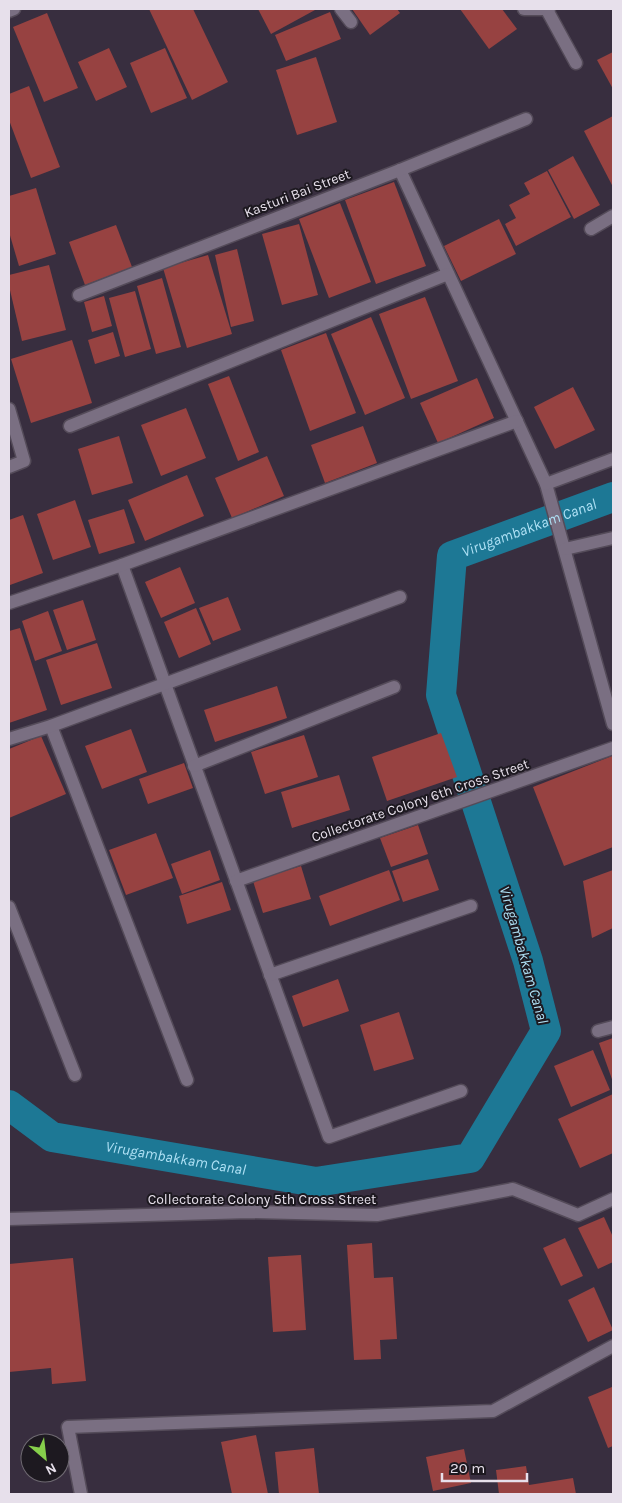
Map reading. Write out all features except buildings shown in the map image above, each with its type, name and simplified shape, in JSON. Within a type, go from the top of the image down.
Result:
[{"type":"street","points":[[9,11],[14,9]]},
{"type":"street","points":[[341,9],[351,22]]},
{"type":"street","points":[[524,9],[548,9],[576,63]]},
{"type":"street","name":"Kasturi Bai Street","points":[[79,294],[400,170],[526,119]]},
{"type":"street","points":[[400,170],[546,484],[613,724]]},
{"type":"street","points":[[591,229],[613,216]]},
{"type":"street","points":[[70,426],[448,274]]},
{"type":"street","points":[[9,409],[24,461],[9,467]]},
{"type":"street","points":[[9,603],[122,566],[517,421]]},
{"type":"street","points":[[546,484],[613,459]]},
{"type":"street","points":[[565,549],[613,538]]},
{"type":"street","points":[[122,566],[329,1137],[460,1091]]},
{"type":"street","points":[[9,739],[52,726],[400,597]]},
{"type":"street","points":[[194,766],[394,687]]},
{"type":"street","points":[[52,726],[187,1080]]},
{"type":"street","name":"Collectorate Colony 6th Cross Street","points":[[236,881],[613,748]]},
{"type":"street","points":[[270,975],[471,906]]},
{"type":"street","points":[[9,907],[74,1075]]},
{"type":"street","points":[[598,1032],[613,1027]]},
{"type":"street","name":"Collectorate Colony 5th Cross Street","points":[[9,1219],[248,1212],[377,1215],[513,1189],[578,1215],[613,1199]]},
{"type":"street","points":[[81,1494],[68,1427],[493,1412],[613,1346]]},
{"type":"waterway","name":"Virugambakkam Canal","points":[[9,1105],[52,1137],[316,1182],[470,1158],[546,1031],[528,961],[441,695],[452,556],[613,497]]}]
